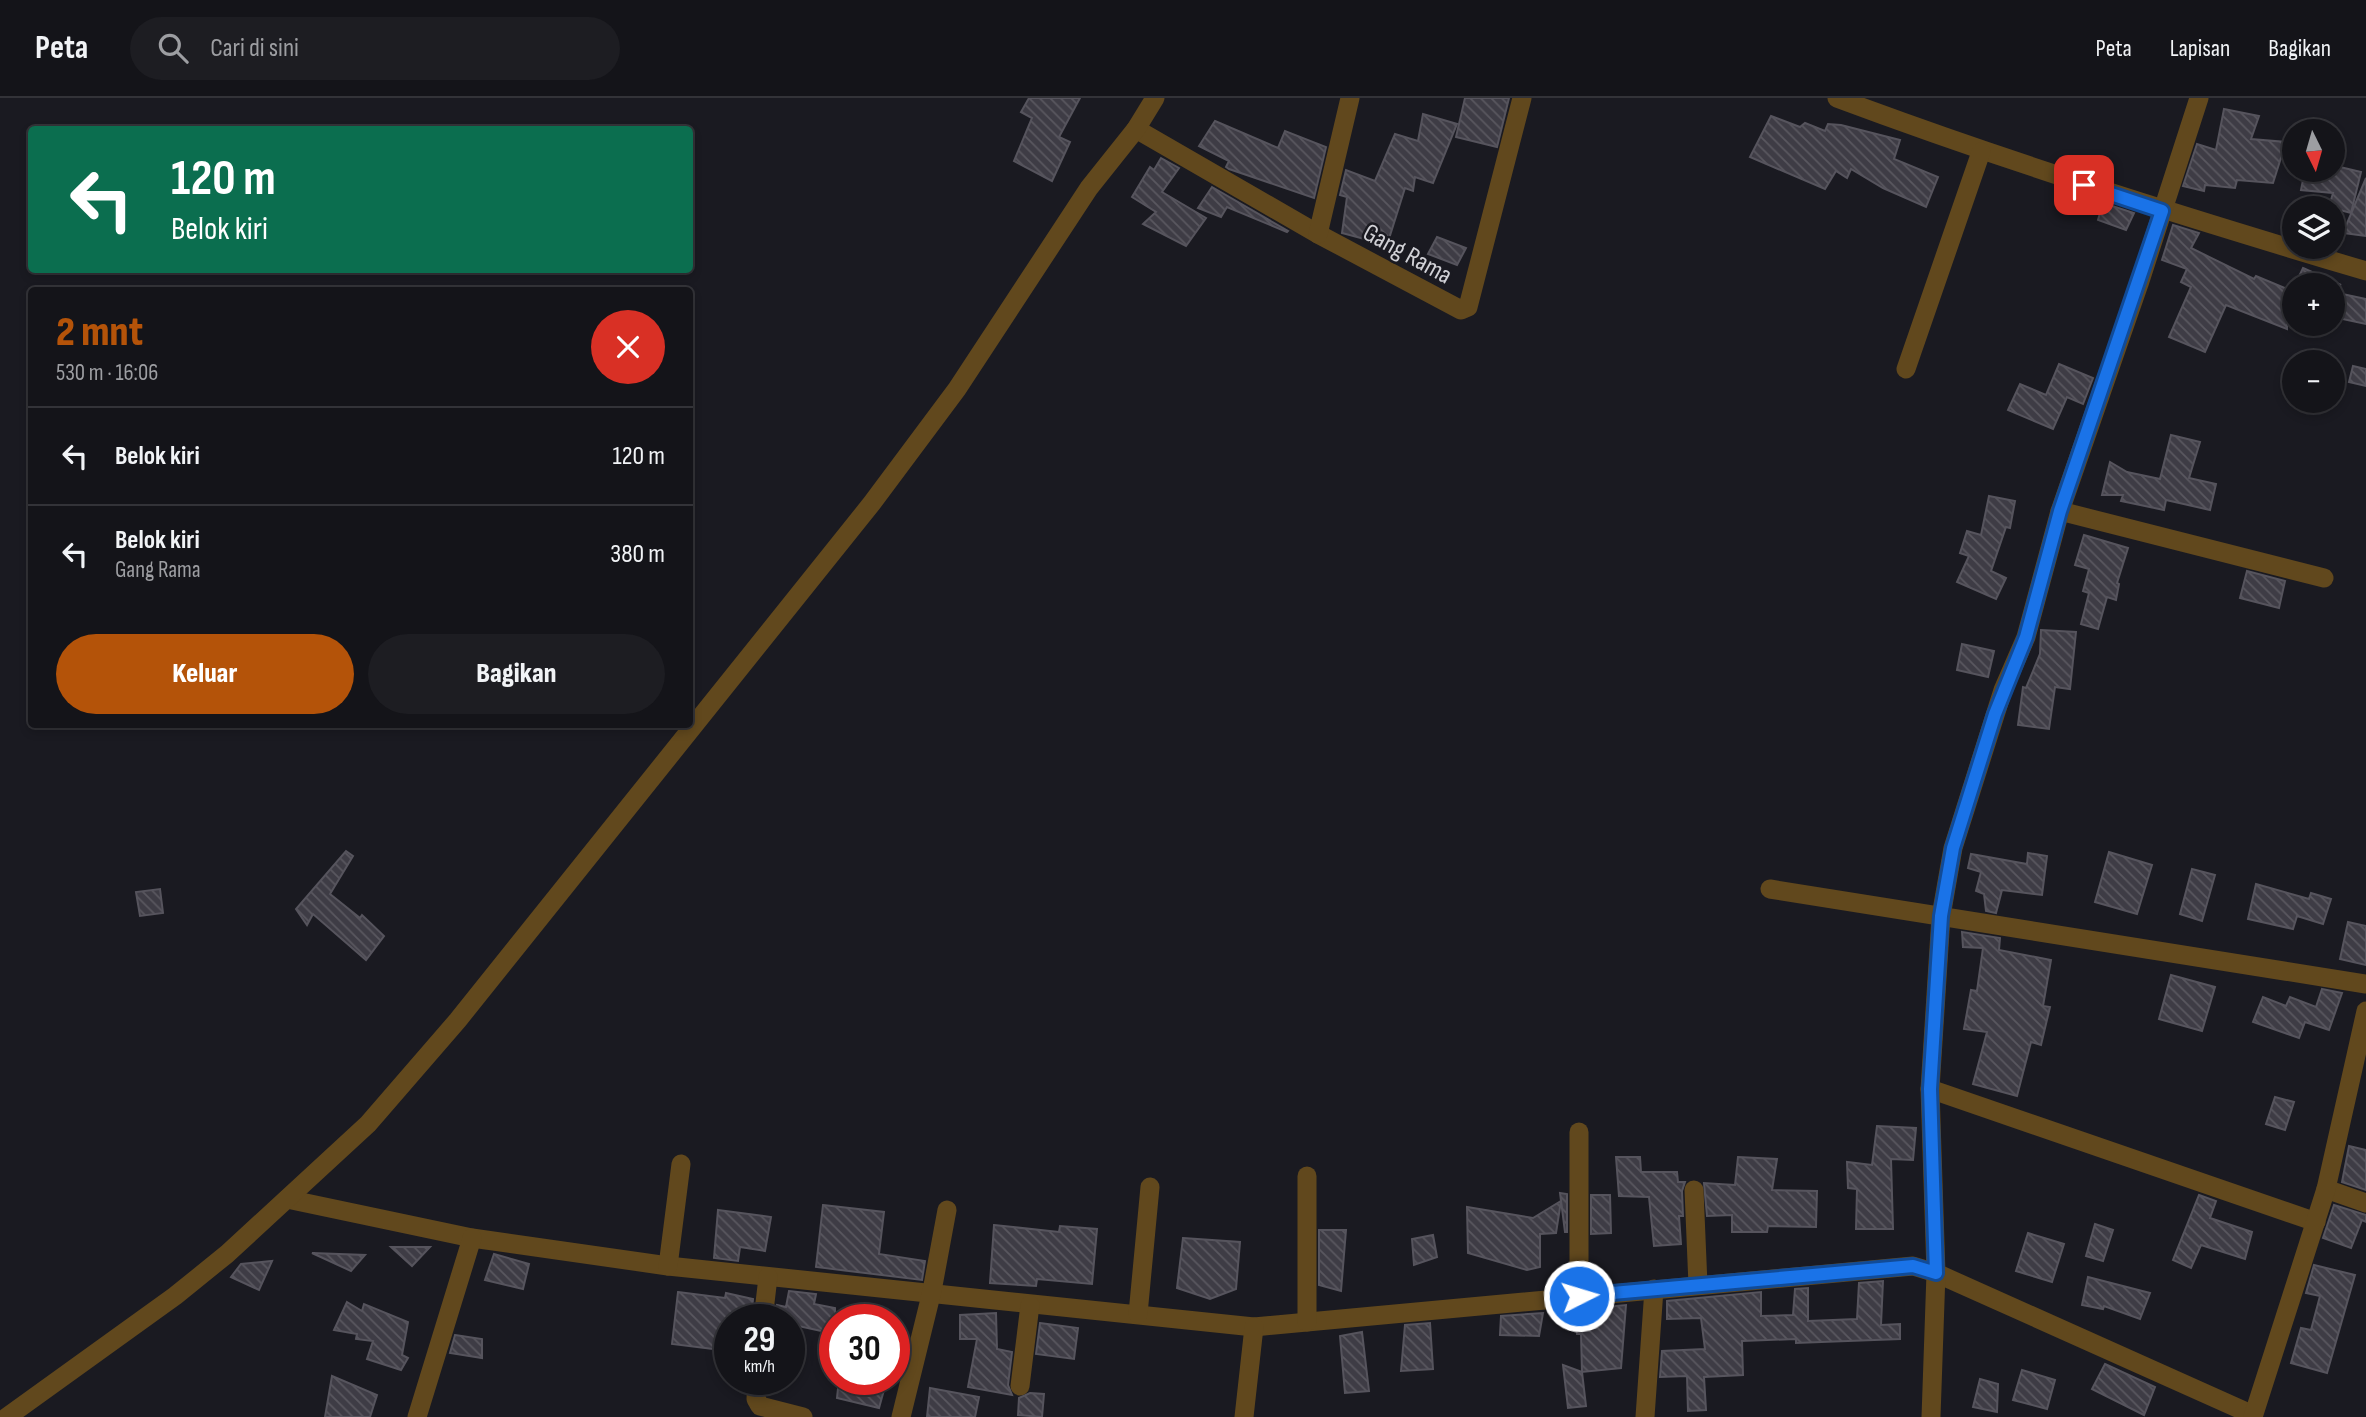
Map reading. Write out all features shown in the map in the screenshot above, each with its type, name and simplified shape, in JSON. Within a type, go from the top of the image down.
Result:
[{"type":"street","points":[[693,727],[872,503],[957,389],[1089,188],[1136,129],[1155,98]]},
{"type":"street","points":[[1318,234],[1350,98]]},
{"type":"street","name":"Gang Rama","points":[[1136,129],[1318,234],[1461,310],[1468,307],[1522,98]]},
{"type":"street","points":[[1837,98],[1980,152],[2162,211],[2366,271]]},
{"type":"street","points":[[1931,1417],[1936,1273],[1930,1089],[1941,916],[1953,848],[1970,786],[2003,690],[2026,637],[2060,511],[2199,98]]},
{"type":"street","points":[[1906,369],[1980,152]]},
{"type":"street","points":[[2060,511],[2324,578]]},
{"type":"street","points":[[7,1417],[165,1304],[227,1254],[368,1124],[458,1020],[692,728]]},
{"type":"street","points":[[1770,889],[2366,984]]},
{"type":"street","points":[[287,1199],[472,1238],[668,1266],[932,1291],[1030,1305],[1254,1327],[1913,1266],[1936,1273],[2253,1416],[2326,1189],[2366,1012]]},
{"type":"street","points":[[1930,1089],[2316,1222]]},
{"type":"street","points":[[1579,1132],[1579,1296]]},
{"type":"street","points":[[668,1266],[681,1164]]},
{"type":"street","points":[[1307,1177],[1307,1322]]},
{"type":"street","points":[[1138,1314],[1150,1187]]},
{"type":"street","points":[[2326,1189],[2366,1203]]},
{"type":"street","points":[[1694,1190],[1698,1285]]},
{"type":"street","points":[[901,1417],[932,1291],[947,1210]]},
{"type":"street","points":[[417,1417],[472,1238]]},
{"type":"street","points":[[765,1304],[768,1277]]},
{"type":"street","points":[[1645,1417],[1654,1289]]},
{"type":"street","points":[[1020,1386],[1030,1305]]},
{"type":"street","points":[[1244,1417],[1254,1327]]},
{"type":"street","points":[[756,1395],[760,1406],[803,1417]]},
{"type":"building","points":[[1029,98],[1080,98],[1059,137],[1070,142],[1052,181],[1014,161],[1032,118],[1021,112]]},
{"type":"building","points":[[1465,98],[1509,98],[1497,147],[1456,137]]},
{"type":"building","points":[[2224,109],[2259,116],[2251,139],[2282,142],[2282,155],[2273,183],[2237,180],[2235,188],[2205,185],[2204,191],[2183,186],[2197,144],[2216,150]]},
{"type":"building","points":[[1423,114],[1457,124],[1433,183],[1415,177],[1413,191],[1405,188],[1387,245],[1342,233],[1347,197],[1340,195],[1346,170],[1375,181],[1395,134],[1418,141]]},
{"type":"building","points":[[1771,116],[1800,127],[1805,123],[1825,131],[1828,124],[1841,125],[1900,140],[1894,159],[1938,177],[1926,207],[1883,188],[1851,169],[1847,178],[1836,171],[1825,189],[1750,157]]},
{"type":"building","points":[[1215,121],[1278,148],[1285,131],[1326,147],[1314,198],[1229,169],[1226,167],[1229,161],[1199,146]]},
{"type":"building","points":[[1161,158],[1179,168],[1162,192],[1206,218],[1186,246],[1143,224],[1156,212],[1132,197],[1150,167],[1154,170]]},
{"type":"building","points":[[2345,168],[2361,172],[2351,213],[2345,211],[2345,196],[2301,190],[2303,182],[2345,182]]},
{"type":"building","points":[[2366,178],[2366,236],[2345,233]]},
{"type":"building","points":[[1212,187],[1288,231],[1227,207],[1221,217],[1198,208]]},
{"type":"building","points":[[2103,203],[2134,213],[2126,230],[2098,220]]},
{"type":"building","points":[[2173,225],[2199,233],[2191,248],[2254,279],[2256,276],[2282,287],[2282,327],[2226,305],[2205,352],[2169,337],[2191,287],[2181,282],[2187,269],[2162,260]]},
{"type":"building","points":[[1437,237],[1466,248],[1457,265],[1428,254]]},
{"type":"building","points":[[2303,268],[2314,273],[2301,273]]},
{"type":"building","points":[[2345,295],[2366,299],[2366,324],[2345,320]]},
{"type":"building","points":[[2059,364],[2093,378],[2083,404],[2067,397],[2053,429],[2008,410],[2020,384],[2046,395]]},
{"type":"building","points":[[2353,366],[2366,369],[2366,386],[2349,382]]},
{"type":"building","points":[[2171,435],[2200,442],[2189,478],[2216,484],[2210,510],[2166,500],[2164,510],[2121,501],[2123,495],[2102,495],[2110,462],[2127,472],[2160,479]]},
{"type":"building","points":[[1989,496],[2015,501],[2010,528],[2006,527],[1991,571],[2006,578],[1996,599],[1957,582],[1969,556],[1960,553],[1967,531],[1981,535]]},
{"type":"building","points":[[2084,535],[2128,548],[2117,583],[2116,600],[2107,597],[2098,629],[2081,624],[2089,593],[2083,591],[2089,569],[2075,565]]},
{"type":"building","points":[[2247,571],[2285,581],[2279,608],[2240,598]]},
{"type":"building","points":[[2041,630],[2076,632],[2070,689],[2055,687],[2049,729],[2018,725],[2023,687],[2026,688],[2040,654]]},
{"type":"building","points":[[1962,644],[1994,651],[1988,677],[1957,670]]},
{"type":"building","points":[[346,851],[353,856],[330,894],[360,918],[362,915],[384,936],[366,960],[313,914],[307,925],[296,909]]},
{"type":"building","points":[[2109,852],[2152,865],[2137,914],[2095,902]]},
{"type":"building","points":[[2028,853],[2047,856],[2042,895],[2002,890],[1996,913],[1986,911],[1984,894],[1976,891],[1981,872],[1968,868],[1971,854],[2027,864]]},
{"type":"building","points":[[2192,869],[2215,875],[2202,921],[2180,914]]},
{"type":"building","points":[[2256,884],[2309,899],[2311,893],[2331,899],[2323,924],[2297,916],[2293,929],[2248,919]]},
{"type":"building","points":[[160,889],[163,913],[140,916],[136,892]]},
{"type":"building","points":[[2348,922],[2366,926],[2366,965],[2340,959]]},
{"type":"building","points":[[1962,932],[2000,938],[1999,950],[2051,960],[2043,1006],[2050,1007],[2041,1045],[2031,1042],[2017,1096],[1973,1084],[1987,1032],[1964,1029],[1971,990],[1977,991],[1983,948],[1963,947]]},
{"type":"building","points":[[2171,975],[2215,987],[2202,1031],[2159,1019]]},
{"type":"building","points":[[2322,989],[2342,993],[2329,1030],[2305,1022],[2299,1038],[2253,1022],[2263,997],[2286,1006],[2290,997],[2316,1007]]},
{"type":"building","points":[[2275,1097],[2294,1102],[2285,1130],[2266,1124]]},
{"type":"building","points":[[1877,1126],[1916,1128],[1913,1160],[1891,1159],[1893,1229],[1856,1229],[1857,1189],[1848,1188],[1847,1162],[1872,1165]]},
{"type":"building","points":[[2349,1146],[2366,1150],[2366,1190],[2342,1182]]},
{"type":"building","points":[[1616,1157],[1640,1157],[1641,1172],[1677,1172],[1678,1182],[1685,1182],[1682,1191],[1683,1216],[1679,1216],[1681,1244],[1654,1246],[1649,1197],[1619,1196]]},
{"type":"building","points":[[1738,1157],[1777,1159],[1772,1190],[1817,1191],[1816,1227],[1768,1226],[1767,1232],[1732,1232],[1732,1215],[1707,1216],[1704,1183],[1735,1185]]},
{"type":"building","points":[[1560,1193],[1567,1194],[1567,1232],[1565,1232]]},
{"type":"building","points":[[1591,1195],[1610,1195],[1611,1233],[1591,1234]]},
{"type":"building","points":[[2199,1195],[2216,1201],[2210,1218],[2252,1232],[2245,1259],[2201,1245],[2191,1268],[2173,1260]]},
{"type":"building","points":[[1561,1201],[1556,1233],[1540,1234],[1540,1267],[1527,1270],[1468,1253],[1467,1207],[1533,1218]]},
{"type":"building","points":[[823,1205],[884,1212],[879,1254],[925,1261],[922,1280],[816,1267]]},
{"type":"building","points":[[2334,1205],[2366,1215],[2366,1222],[2362,1220],[2351,1248],[2323,1238]]},
{"type":"building","points":[[718,1210],[771,1217],[765,1251],[740,1247],[738,1261],[714,1258]]},
{"type":"building","points":[[2095,1224],[2113,1230],[2103,1261],[2086,1256]]},
{"type":"building","points":[[994,1225],[1059,1232],[1060,1226],[1097,1229],[1092,1284],[1037,1279],[1036,1286],[990,1283]]},
{"type":"building","points":[[1319,1230],[1346,1230],[1341,1291],[1319,1285]]},
{"type":"building","points":[[2028,1233],[2064,1244],[2052,1282],[2016,1271]]},
{"type":"building","points":[[1433,1235],[1437,1257],[1414,1265],[1412,1239]]},
{"type":"building","points":[[1183,1238],[1240,1242],[1236,1289],[1210,1299],[1177,1288]]},
{"type":"building","points":[[391,1247],[430,1247],[412,1266]]},
{"type":"building","points":[[312,1253],[365,1255],[351,1271]]},
{"type":"building","points":[[494,1254],[529,1264],[523,1289],[485,1280]]},
{"type":"building","points":[[272,1261],[259,1290],[231,1277],[241,1264]]},
{"type":"building","points":[[2314,1265],[2355,1275],[2327,1373],[2291,1363],[2301,1328],[2311,1330],[2320,1296],[2306,1293]]},
{"type":"building","points":[[2088,1277],[2150,1293],[2140,1319],[2104,1306],[2103,1309],[2082,1305]]},
{"type":"building","points":[[1883,1281],[1881,1325],[1900,1324],[1900,1339],[1796,1343],[1796,1339],[1742,1341],[1743,1375],[1704,1377],[1706,1410],[1688,1411],[1687,1376],[1660,1377],[1662,1351],[1705,1349],[1701,1318],[1667,1319],[1667,1301],[1761,1292],[1761,1316],[1793,1315],[1795,1289],[1808,1288],[1808,1321],[1857,1319],[1859,1283]]},
{"type":"building","points":[[789,1291],[816,1294],[814,1304],[819,1305],[819,1331],[805,1327],[805,1304],[787,1304]]},
{"type":"building","points":[[678,1292],[725,1298],[726,1293],[753,1299],[753,1304],[714,1304],[714,1349],[672,1344]]},
{"type":"building","points":[[347,1302],[362,1311],[364,1304],[408,1322],[402,1355],[408,1358],[401,1370],[367,1359],[373,1341],[356,1339],[357,1334],[334,1330]]},
{"type":"building","points":[[1626,1305],[1621,1368],[1582,1372],[1581,1334],[1577,1334],[1574,1310]]},
{"type":"building","points":[[996,1313],[997,1349],[1012,1352],[1008,1385],[1012,1395],[968,1387],[977,1339],[960,1339],[960,1315]]},
{"type":"building","points":[[1543,1313],[1539,1336],[1500,1335],[1501,1316]]},
{"type":"building","points":[[1040,1323],[1078,1328],[1074,1359],[1036,1354]]},
{"type":"building","points":[[1430,1323],[1433,1369],[1401,1371],[1405,1325]]},
{"type":"building","points":[[1362,1332],[1369,1391],[1345,1393],[1340,1336]]},
{"type":"building","points":[[455,1335],[482,1339],[482,1358],[450,1353]]},
{"type":"building","points":[[2105,1364],[2155,1387],[2144,1415],[2092,1389]]},
{"type":"building","points":[[1563,1365],[1582,1372],[1586,1406],[1568,1408]]},
{"type":"building","points":[[2022,1370],[2055,1380],[2047,1409],[2013,1400]]},
{"type":"building","points":[[332,1376],[377,1395],[370,1417],[325,1417]]},
{"type":"building","points":[[1980,1379],[1998,1384],[1997,1412],[1973,1407]]},
{"type":"building","points":[[930,1388],[979,1397],[975,1417],[927,1417]]},
{"type":"building","points":[[1030,1393],[1044,1394],[1042,1417],[1018,1415],[1019,1398]]},
{"type":"building","points":[[837,1395],[883,1395],[879,1408],[837,1398]]},
{"type":"route","points":[[1579,1296],[1913,1266],[1936,1273],[1930,1089],[1941,916],[1953,848],[1970,786],[2003,690],[2026,637],[2060,511],[2162,211],[2084,185]]}]
